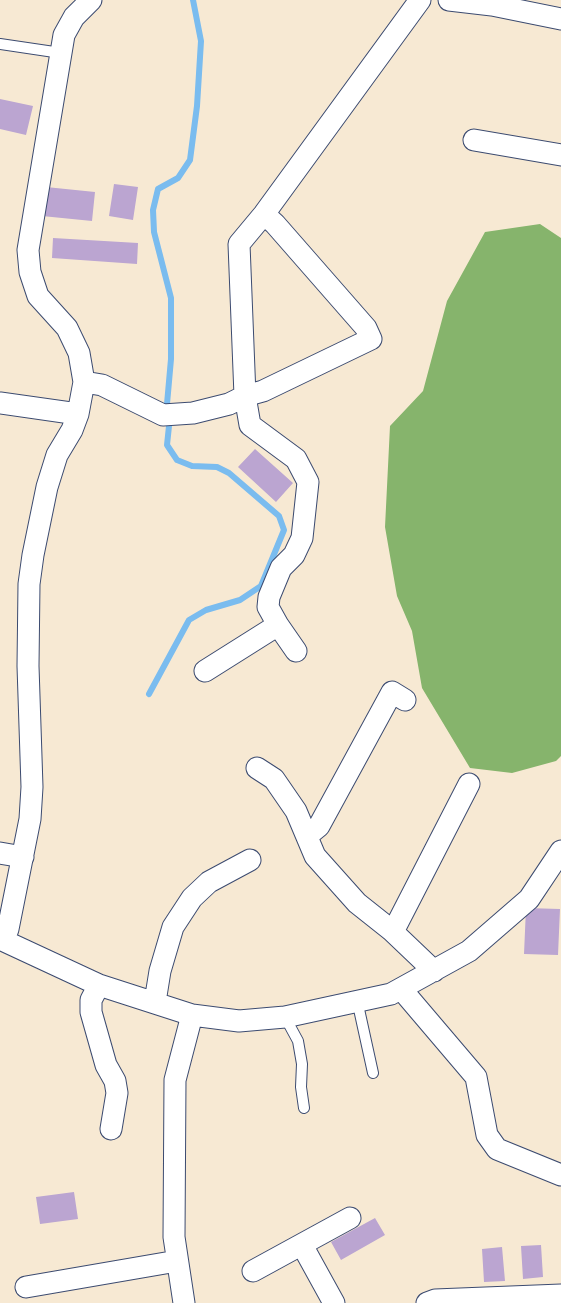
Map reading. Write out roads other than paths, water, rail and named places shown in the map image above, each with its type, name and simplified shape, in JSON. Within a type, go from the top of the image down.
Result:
[{"type":"street","points":[[91,0],[74,17],[64,35],[28,250],[30,272],[38,296],[66,328],[79,353],[84,382],[78,414],[72,430],[57,455],[47,487],[29,584],[28,666],[32,787],[30,819],[8,928],[2,940],[99,984],[192,1015],[239,1021],[285,1017],[402,990],[469,951],[529,899],[561,852]]},
{"type":"street","points":[[296,651],[268,607],[269,597],[281,568],[294,556],[302,538],[308,482],[296,459],[250,425],[245,396],[239,244],[264,214],[420,0]]},
{"type":"street","points":[[449,0],[493,2],[561,19]]},
{"type":"street","points":[[474,140],[561,155]]},
{"type":"street","points":[[84,382],[102,385],[163,415],[193,413],[229,404],[245,396],[263,391],[371,339],[366,328],[275,224],[264,214]]},
{"type":"street","points":[[0,403],[78,414]]},
{"type":"street","points":[[205,672],[278,625]]},
{"type":"street","points":[[308,836],[318,826],[392,692],[405,700]]},
{"type":"street","points":[[257,768],[274,779],[296,811],[315,856],[357,903],[391,930],[434,971]]},
{"type":"street","points":[[391,930],[397,924],[469,784]]},
{"type":"street","points":[[0,853],[23,857]]},
{"type":"street","points":[[155,1002],[160,971],[173,927],[192,898],[209,882],[250,860]]},
{"type":"street","points":[[99,984],[92,1000],[91,1012],[106,1064],[115,1081],[117,1093],[111,1129]]},
{"type":"street","points":[[402,990],[476,1076],[488,1135],[497,1149],[561,1175]]},
{"type":"street","points":[[184,1303],[174,1237],[175,1080],[192,1015]]},
{"type":"street","points":[[253,1271],[350,1218]]},
{"type":"street","points":[[302,1245],[334,1303]]},
{"type":"street","points":[[26,1287],[177,1261]]},
{"type":"street","points":[[427,1303],[435,1300],[561,1295]]},
{"type":"lane","points":[[0,44],[61,54]]},
{"type":"lane","points":[[357,1000],[373,1074]]},
{"type":"lane","points":[[285,1017],[298,1041],[302,1064],[300,1087],[304,1108]]},
{"type":"waterway","points":[[167,404],[171,359],[171,298],[154,232],[153,210],[158,189],[178,178],[190,160],[197,106],[201,41],[193,0]]},
{"type":"waterway","points":[[149,694],[189,620],[206,610],[240,600],[261,586],[284,530],[279,516],[229,473],[217,467],[192,466],[177,460],[167,445],[169,426]]}]
